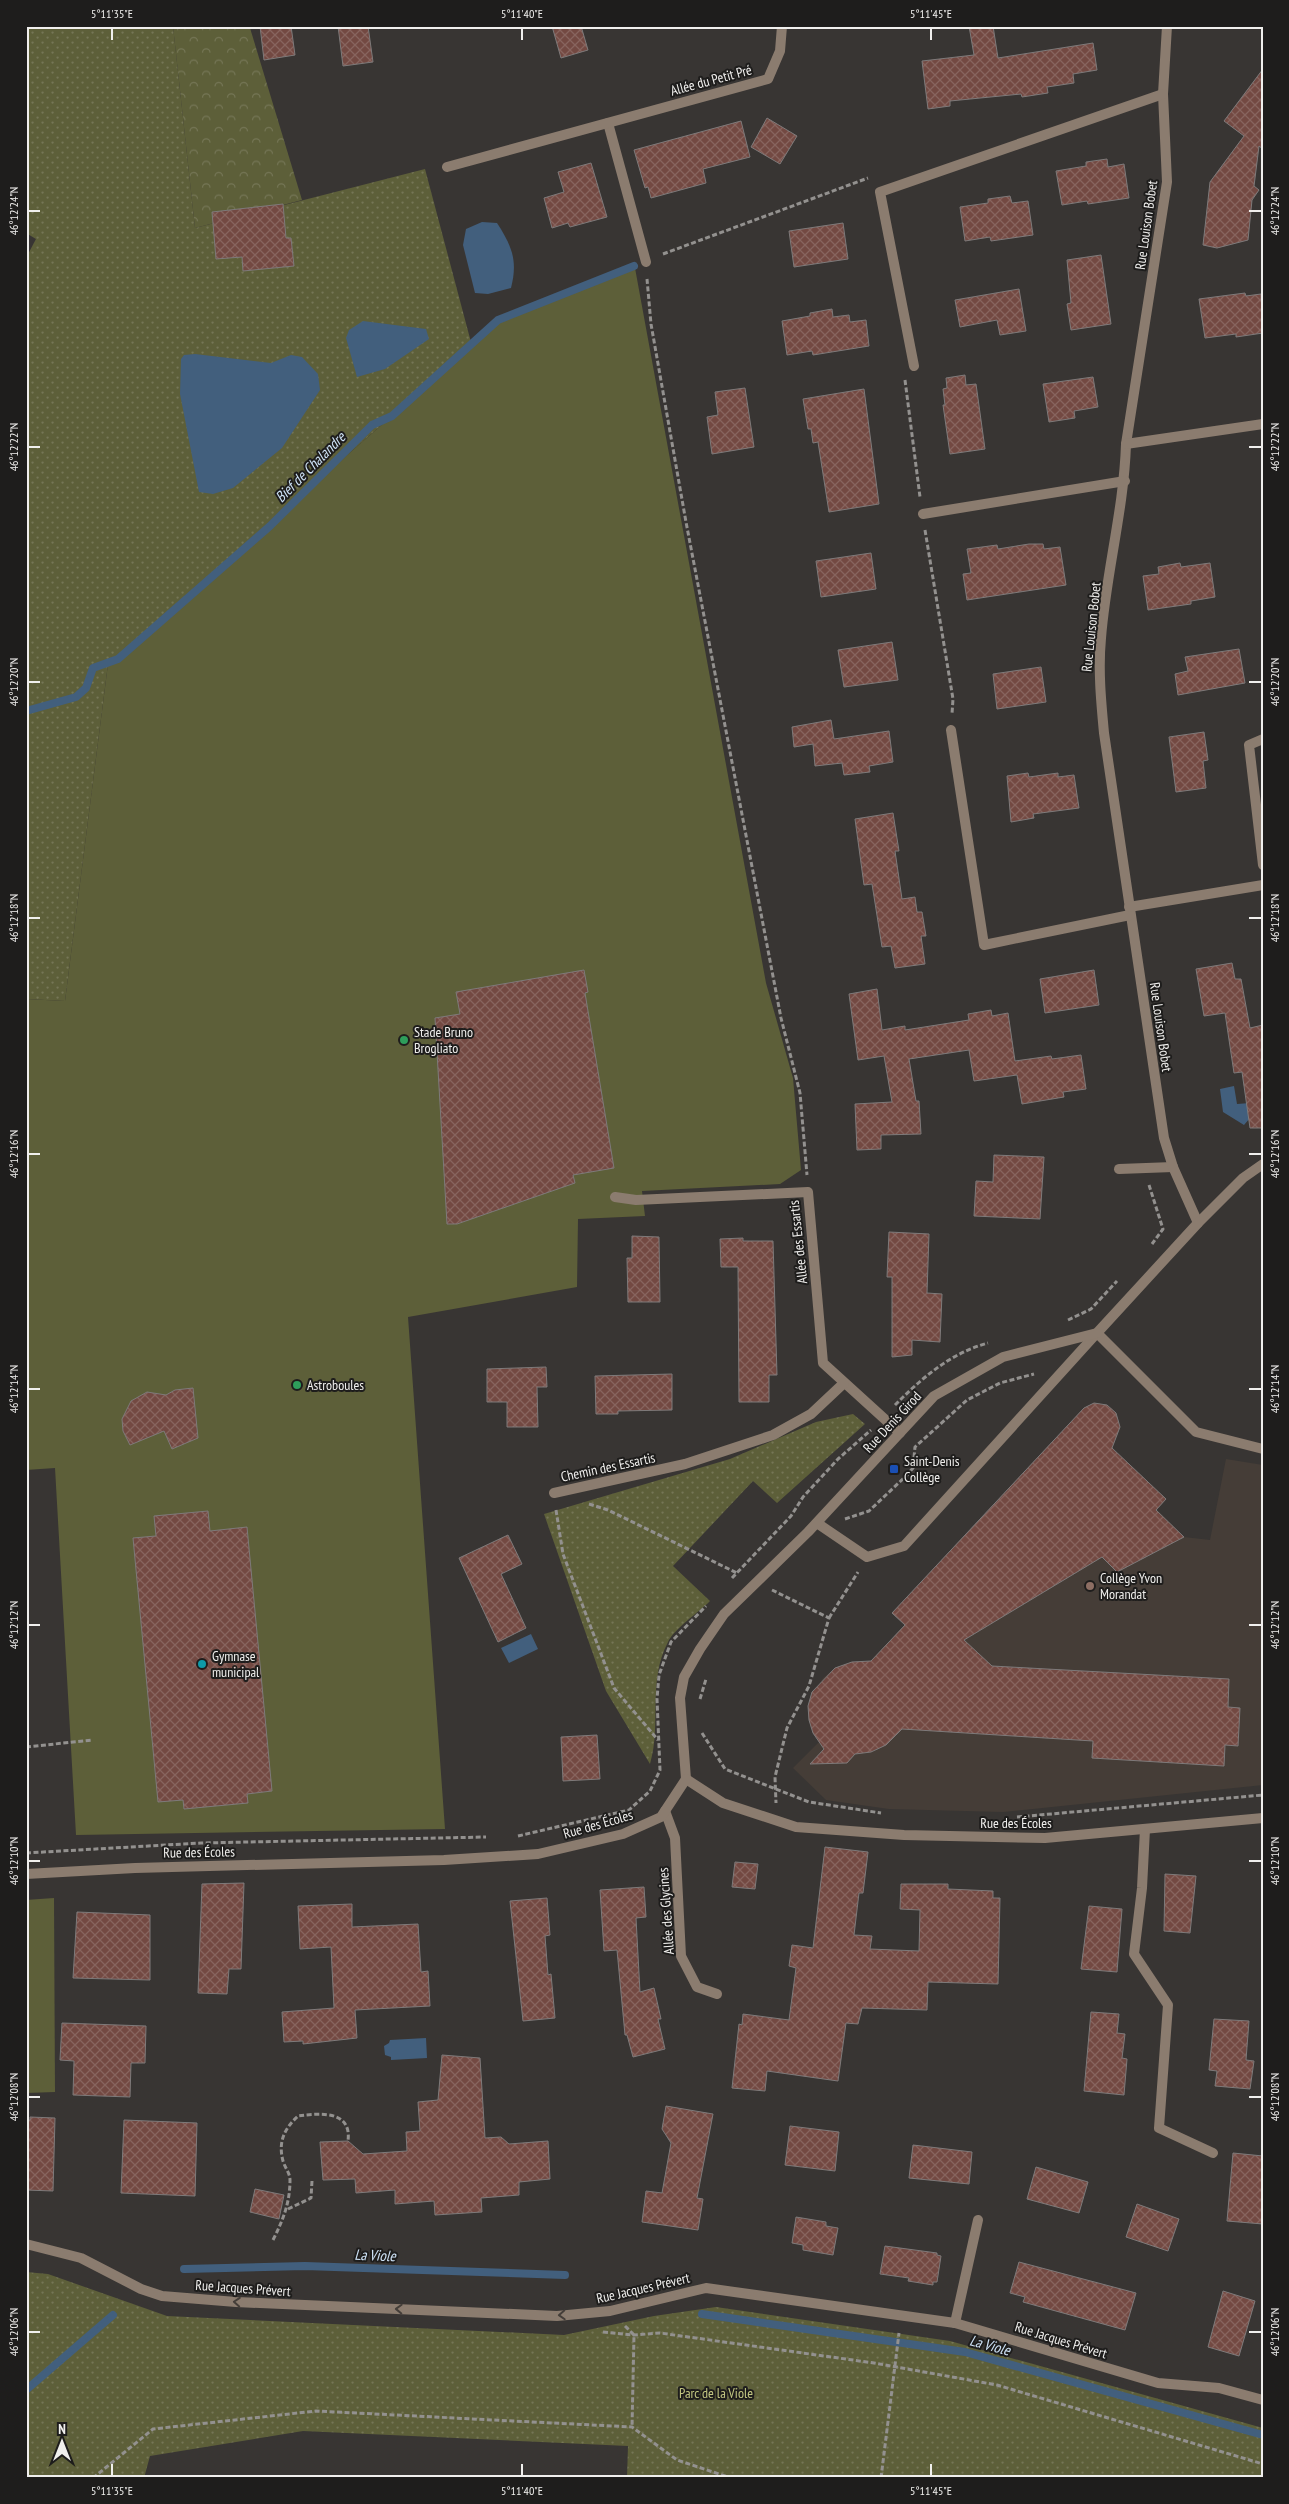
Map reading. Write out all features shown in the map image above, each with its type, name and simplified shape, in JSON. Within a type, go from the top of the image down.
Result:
[{"type":"street","name":"Allée du Petit Pré","points":[[447,167],[768,79],[780,51],[782,26]]},
{"type":"street","name":"Rue Louison Bobet","points":[[1167,26],[1163,94],[1167,182],[1126,444],[1125,481],[1101,635],[1099,674],[1104,733],[1163,1135],[1173,1168],[1198,1223]]},
{"type":"street","points":[[914,366],[880,192],[1163,94]]},
{"type":"street","points":[[608,123],[646,262]]},
{"type":"street","points":[[1126,444],[1263,424]]},
{"type":"street","points":[[923,514],[1125,481]]},
{"type":"street","points":[[951,730],[984,945],[1130,911],[1263,885]]},
{"type":"street","points":[[1263,739],[1249,745],[1263,865]]},
{"type":"street","points":[[817,1523],[867,1557],[904,1546],[1198,1223],[1243,1178],[1263,1164]]},
{"type":"street","points":[[1120,1169],[1173,1168]]},
{"type":"street","name":"Allée des Essartis","points":[[615,1197],[636,1200],[808,1192],[823,1363],[844,1383]]},
{"type":"street","points":[[1097,1333],[1196,1432],[1263,1449]]},
{"type":"street","name":"Rue Denis Girod","points":[[686,1779],[680,1698],[684,1677],[700,1649],[724,1614],[817,1523],[934,1396],[1002,1357],[1097,1333]]},
{"type":"street","points":[[844,1383],[900,1433]]},
{"type":"street","name":"Chemin des Essartis","points":[[554,1493],[685,1464],[773,1435],[811,1414],[844,1383]]},
{"type":"street","name":"Rue des Écoles","points":[[26,1874],[135,1868],[444,1860],[538,1854],[623,1834],[660,1818],[686,1779],[723,1803],[796,1827],[974,1837],[1045,1838],[1263,1818]]},
{"type":"street","name":"Allée des Glycines","points":[[665,1811],[675,1838],[681,1956],[697,1987],[717,1994]]},
{"type":"street","points":[[1145,1829],[1142,1888],[1134,1954],[1168,2004],[1159,2128],[1213,2153]]},
{"type":"street","points":[[954,2323],[978,2220]]},
{"type":"street","name":"Rue Jacques Prévert","points":[[26,2244],[81,2258],[142,2289],[162,2296],[236,2302],[557,2316],[610,2311],[706,2288],[954,2323],[1158,2383],[1219,2388],[1263,2400]]},
{"type":"path","points":[[808,1192],[800,1093],[781,1018],[686,522],[651,324],[646,262],[871,177],[873,184],[880,192]]},
{"type":"path","points":[[914,366],[903,382],[953,699],[951,730]]},
{"type":"path","points":[[554,1493],[608,1510],[829,1618]]},
{"type":"path","name":"Chemin des Essartis","points":[[515,1836],[629,1810],[650,1791],[660,1770],[659,1740],[614,1688],[563,1554],[554,1493]]},
{"type":"path","points":[[777,1821],[775,1777],[787,1728],[809,1686],[829,1618],[867,1557]]},
{"type":"path","points":[[704,1738],[725,1769],[809,1802],[883,1814]]},
{"type":"path","points":[[26,1747],[93,1740]]},
{"type":"path","points":[[1015,1818],[1263,1795]]},
{"type":"path","points":[[26,1853],[201,1843],[487,1837]]},
{"type":"path","points":[[274,2240],[288,2209],[290,2177],[283,2162],[282,2143],[286,2127],[298,2116],[331,2115],[344,2120],[350,2130],[348,2141]]},
{"type":"path","points":[[288,2209],[312,2198],[312,2181]]},
{"type":"path","points":[[882,2478],[899,2331]]},
{"type":"path","points":[[632,2427],[634,2335],[660,2332],[894,2366],[997,2385],[1263,2464]]},
{"type":"path","points":[[94,2478],[153,2429],[316,2411],[632,2427],[677,2460],[731,2478]]},
{"type":"shaded area","name":"Collège Yvon Morandat","points":[[1094,1403],[1112,1408],[1119,1422],[1119,1427],[1104,1450],[1125,1460],[1166,1499],[1157,1510],[1184,1537],[1210,1540],[1226,1459],[1263,1465],[1263,1785],[1003,1812],[889,1809],[826,1800],[793,1768],[819,1742],[811,1728],[808,1716],[812,1691],[815,1691],[823,1678],[835,1668],[852,1662],[870,1662],[905,1625],[892,1613],[1084,1408]]},
{"type":"green space","points":[[26,26],[173,26],[195,228],[425,169],[472,346],[108,664],[65,1001],[26,999],[26,258],[36,239],[26,233]]},
{"type":"green space","points":[[173,26],[250,28],[302,200],[195,228]]},
{"type":"green space","name":"Stade Bruno Brogliato","points":[[635,268],[766,983],[793,1078],[801,1170],[780,1184],[642,1191],[645,1216],[578,1219],[577,1287],[408,1317],[445,1829],[76,1835],[55,1468],[26,1470],[26,999],[65,1001],[108,664],[472,346],[493,320]]},
{"type":"green space","points":[[853,1414],[865,1424],[777,1503],[753,1481],[673,1566],[710,1601],[671,1637],[662,1657],[656,1687],[655,1733],[650,1764],[606,1691],[544,1514],[730,1459],[816,1422]]},
{"type":"green space","points":[[54,1898],[55,2092],[26,2093],[26,1900]]},
{"type":"green space","name":"Parc de la Viole","points":[[26,2272],[48,2274],[167,2316],[564,2335],[654,2316],[716,2307],[950,2341],[1263,2428],[1263,2478],[627,2478],[628,2446],[303,2431],[150,2456],[144,2478],[26,2478]]},
{"type":"water","points":[[482,222],[497,223],[510,247],[514,262],[511,288],[488,294],[475,293],[463,245],[466,229]]},
{"type":"water","points":[[363,321],[426,329],[429,339],[385,369],[357,377],[346,338],[349,330]]},
{"type":"water","points":[[195,354],[271,363],[291,355],[302,357],[318,374],[320,390],[282,448],[233,488],[213,494],[199,492],[180,394],[181,359],[184,355]]},
{"type":"water","points":[[1234,1086],[1237,1104],[1250,1103],[1256,1111],[1244,1125],[1223,1112],[1220,1089]]},
{"type":"water","points":[[531,1634],[538,1649],[509,1663],[501,1648]]},
{"type":"water","points":[[426,2038],[427,2058],[391,2060],[391,2057],[385,2055],[384,2046],[390,2040]]},
{"type":"building","points":[[260,26],[291,26],[295,55],[264,60]]},
{"type":"building","points":[[338,26],[368,26],[373,62],[343,66]]},
{"type":"building","points":[[552,26],[581,26],[588,50],[561,58]]},
{"type":"building","points":[[969,26],[993,26],[998,58],[1093,43],[1097,70],[1073,74],[1074,83],[1047,87],[1048,93],[1022,97],[1021,94],[950,101],[950,106],[928,109],[922,61],[974,55]]},
{"type":"building","points":[[1263,69],[1263,149],[1259,146],[1254,186],[1259,190],[1252,200],[1248,240],[1217,248],[1203,245],[1210,182],[1244,136],[1224,121]]},
{"type":"building","points":[[767,118],[797,136],[780,164],[751,147]]},
{"type":"building","points":[[741,121],[750,157],[703,169],[706,183],[651,198],[648,187],[645,188],[634,150]]},
{"type":"building","points":[[1107,159],[1108,167],[1124,164],[1129,198],[1088,204],[1087,201],[1062,205],[1056,171],[1086,166],[1086,162]]},
{"type":"building","points":[[591,163],[607,217],[570,227],[568,223],[552,228],[544,198],[564,192],[558,172]]},
{"type":"building","points":[[1010,196],[1012,203],[1028,201],[1033,235],[991,241],[990,237],[965,241],[960,207],[988,203],[988,199]]},
{"type":"building","points":[[283,204],[286,238],[291,238],[294,266],[243,271],[242,257],[216,259],[212,212]]},
{"type":"building","points":[[843,223],[848,259],[794,267],[789,231]]},
{"type":"building","points":[[1101,255],[1111,324],[1071,330],[1067,304],[1071,303],[1067,260]]},
{"type":"building","points":[[1019,289],[1026,331],[1000,335],[997,320],[960,327],[955,300]]},
{"type":"building","points":[[1245,293],[1246,296],[1261,294],[1263,333],[1236,337],[1236,334],[1205,338],[1199,299]]},
{"type":"building","points":[[832,309],[833,317],[849,315],[850,322],[866,320],[869,346],[813,355],[812,351],[787,355],[782,321],[810,316],[810,313]]},
{"type":"building","points":[[965,375],[966,385],[976,384],[985,449],[950,454],[943,405],[945,405],[943,389],[947,388],[946,378]]},
{"type":"building","points":[[1093,377],[1098,407],[1074,411],[1075,418],[1049,422],[1043,384]]},
{"type":"building","points":[[745,388],[754,447],[712,454],[707,417],[718,415],[715,392]]},
{"type":"building","points":[[864,389],[879,504],[829,512],[818,442],[813,443],[811,429],[808,429],[803,399]]},
{"type":"building","points":[[1029,544],[1043,544],[1044,549],[1060,547],[1066,585],[967,600],[963,574],[971,573],[967,549],[997,545],[998,549]]},
{"type":"building","points":[[871,553],[876,589],[821,597],[816,561]]},
{"type":"building","points":[[1180,563],[1181,567],[1210,563],[1215,597],[1191,601],[1191,604],[1148,610],[1143,576],[1159,574],[1158,567]]},
{"type":"building","points":[[892,642],[898,680],[844,687],[838,650]]},
{"type":"building","points":[[1239,649],[1245,683],[1178,695],[1175,674],[1188,671],[1185,657]]},
{"type":"building","points":[[1041,667],[1046,702],[997,709],[993,674]]},
{"type":"building","points":[[831,720],[834,739],[889,731],[893,762],[869,766],[870,772],[844,775],[842,763],[815,766],[813,744],[794,747],[792,727]]},
{"type":"building","points":[[1204,732],[1208,760],[1203,761],[1206,788],[1176,792],[1169,737]]},
{"type":"building","points":[[1028,773],[1029,777],[1058,773],[1058,777],[1074,775],[1079,808],[1033,814],[1034,818],[1011,822],[1007,776]]},
{"type":"building","points":[[893,813],[899,851],[895,851],[902,899],[915,897],[917,912],[922,912],[926,936],[921,936],[925,964],[895,968],[891,946],[882,947],[872,884],[864,885],[855,819]]},
{"type":"building","points":[[1232,963],[1235,979],[1241,979],[1250,1028],[1263,1025],[1263,1128],[1250,1128],[1242,1072],[1234,1073],[1225,1013],[1204,1016],[1196,969]]},
{"type":"building","points":[[584,970],[588,992],[585,993],[614,1168],[573,1175],[575,1183],[457,1224],[447,1224],[435,1018],[460,1014],[456,992]]},
{"type":"building","points":[[1094,970],[1099,1005],[1045,1013],[1040,979]]},
{"type":"building","points":[[877,989],[882,1030],[905,1026],[905,1030],[969,1020],[968,1014],[991,1010],[992,1016],[1008,1013],[1015,1061],[1051,1056],[1052,1059],[1081,1055],[1086,1089],[1063,1092],[1064,1097],[1022,1104],[1017,1075],[974,1081],[969,1050],[909,1059],[916,1101],[919,1101],[921,1134],[881,1135],[881,1149],[857,1150],[855,1104],[892,1102],[884,1056],[858,1060],[849,994]]},
{"type":"building","points":[[994,1155],[1044,1157],[1040,1219],[974,1216],[976,1181],[993,1182]]},
{"type":"building","points":[[889,1232],[929,1234],[927,1293],[942,1294],[940,1342],[912,1340],[912,1355],[892,1357],[892,1277],[887,1277]]},
{"type":"building","points":[[632,1236],[659,1237],[660,1302],[628,1302],[627,1258],[632,1258]]},
{"type":"building","points":[[743,1238],[743,1241],[773,1241],[777,1375],[769,1375],[769,1402],[739,1402],[738,1267],[721,1267],[720,1239]]},
{"type":"building","points":[[546,1367],[547,1387],[537,1387],[538,1427],[507,1427],[507,1402],[487,1402],[487,1369]]},
{"type":"building","points":[[672,1374],[672,1410],[618,1411],[618,1414],[596,1414],[595,1376]]},
{"type":"building","points":[[193,1388],[198,1438],[172,1449],[164,1431],[130,1445],[123,1431],[122,1419],[131,1401],[147,1392],[166,1395],[175,1390]]},
{"type":"building","points":[[1094,1403],[1107,1405],[1116,1413],[1120,1427],[1112,1448],[1166,1499],[1156,1510],[1184,1537],[1117,1572],[1102,1557],[964,1640],[992,1666],[1229,1679],[1228,1707],[1240,1708],[1238,1746],[1225,1745],[1224,1766],[1092,1758],[1093,1741],[902,1729],[886,1745],[871,1752],[855,1754],[847,1763],[810,1764],[824,1749],[813,1733],[809,1720],[808,1706],[812,1692],[835,1668],[852,1662],[871,1661],[905,1625],[892,1613],[1084,1408]]},
{"type":"building","name":"Gymnase municipal","points":[[208,1511],[210,1531],[247,1527],[272,1791],[247,1794],[248,1803],[184,1809],[183,1800],[158,1802],[133,1538],[156,1536],[154,1516]]},
{"type":"building","points":[[508,1535],[522,1564],[501,1574],[526,1628],[498,1642],[459,1558]]},
{"type":"building","points":[[597,1735],[600,1779],[563,1781],[561,1737]]},
{"type":"building","points":[[825,1847],[868,1852],[863,1893],[859,1893],[854,1935],[872,1936],[870,1949],[919,1951],[920,1910],[900,1909],[901,1884],[948,1884],[948,1889],[993,1891],[993,1898],[1000,1898],[998,1984],[928,1982],[927,2010],[862,2008],[858,2024],[846,2023],[838,2081],[767,2071],[765,2091],[732,2088],[739,2024],[742,2025],[743,2014],[789,2020],[796,1968],[789,1966],[792,1945],[813,1948]]},
{"type":"building","points":[[735,1862],[758,1864],[755,1889],[732,1887]]},
{"type":"building","points":[[1165,1874],[1196,1876],[1190,1933],[1164,1931]]},
{"type":"building","points":[[244,1883],[241,1969],[229,1969],[227,1994],[198,1993],[202,1884]]},
{"type":"building","points":[[644,1887],[646,1917],[636,1918],[640,1992],[654,1988],[661,2019],[658,2019],[665,2049],[633,2057],[627,2035],[625,2035],[617,1950],[604,1951],[600,1890]]},
{"type":"building","points":[[547,1898],[550,1935],[545,1936],[548,1975],[551,1974],[555,2018],[523,2021],[510,1901]]},
{"type":"building","points":[[352,1904],[352,1927],[418,1924],[421,1972],[428,1971],[430,2006],[355,2010],[357,2038],[303,2044],[303,2041],[284,2042],[282,2012],[334,2008],[331,1947],[300,1949],[298,1906]]},
{"type":"building","points":[[1089,1906],[1122,1909],[1117,1972],[1081,1969]]},
{"type":"building","points":[[77,1912],[150,1915],[150,1980],[73,1978]]},
{"type":"building","points":[[1091,2012],[1119,2014],[1117,2033],[1125,2034],[1122,2058],[1127,2059],[1124,2095],[1084,2091]]},
{"type":"building","points":[[1214,2019],[1249,2021],[1246,2060],[1254,2061],[1250,2089],[1215,2086],[1217,2071],[1209,2070]]},
{"type":"building","points":[[62,2023],[146,2026],[145,2063],[131,2063],[130,2097],[73,2095],[74,2061],[60,2060]]},
{"type":"building","points":[[442,2055],[480,2058],[485,2138],[501,2137],[509,2144],[548,2141],[550,2179],[519,2182],[519,2195],[481,2198],[482,2212],[435,2215],[434,2201],[395,2204],[395,2190],[356,2193],[355,2179],[323,2180],[320,2142],[348,2141],[363,2154],[407,2151],[406,2132],[420,2131],[418,2102],[438,2100]]},
{"type":"building","points":[[666,2106],[713,2114],[697,2198],[703,2199],[698,2230],[642,2222],[646,2191],[662,2193],[671,2143],[662,2129]]},
{"type":"building","points":[[30,2117],[55,2118],[53,2191],[26,2190],[26,2120],[30,2120]]},
{"type":"building","points":[[124,2120],[197,2123],[195,2196],[121,2193]]},
{"type":"building","points":[[790,2126],[839,2132],[835,2171],[785,2165]]},
{"type":"building","points":[[913,2145],[972,2152],[969,2184],[909,2178]]},
{"type":"building","points":[[1233,2153],[1263,2156],[1263,2224],[1227,2221]]},
{"type":"building","points":[[1036,2167],[1088,2182],[1079,2213],[1027,2199]]},
{"type":"building","points":[[255,2189],[284,2195],[279,2219],[250,2212]]},
{"type":"building","points":[[1137,2204],[1179,2219],[1168,2251],[1126,2237]]},
{"type":"building","points":[[796,2217],[826,2222],[826,2226],[838,2228],[833,2255],[803,2250],[803,2245],[792,2243]]},
{"type":"building","points":[[885,2246],[937,2253],[937,2255],[941,2256],[937,2282],[933,2282],[933,2285],[908,2281],[909,2278],[880,2274]]},
{"type":"building","points":[[1019,2262],[1136,2293],[1125,2330],[1023,2302],[1025,2297],[1010,2293]]},
{"type":"building","points":[[1223,2291],[1255,2301],[1239,2356],[1208,2347]]},
{"type":"waterway","name":"Bief de Chalandre","points":[[26,711],[76,697],[86,688],[93,668],[118,659],[270,526],[372,425],[392,416],[498,320],[634,266]]},
{"type":"waterway","name":"La Viole","points":[[184,2269],[305,2266],[565,2275]]},
{"type":"waterway","name":"La Viole","points":[[702,2314],[965,2352],[1263,2435]]},
{"type":"waterway","name":"La Viole","points":[[26,2390],[113,2315]]},
{"type":"place","name":"Stade Bruno Brogliato","points":[[404,1040]]},
{"type":"place","name":"Astroboules","points":[[297,1385]]},
{"type":"place","name":"Saint-Denis Collège","points":[[894,1469]]},
{"type":"place","name":"Collège Yvon Morandat","points":[[1090,1586]]},
{"type":"place","name":"Gymnase municipal","points":[[202,1664]]}]
